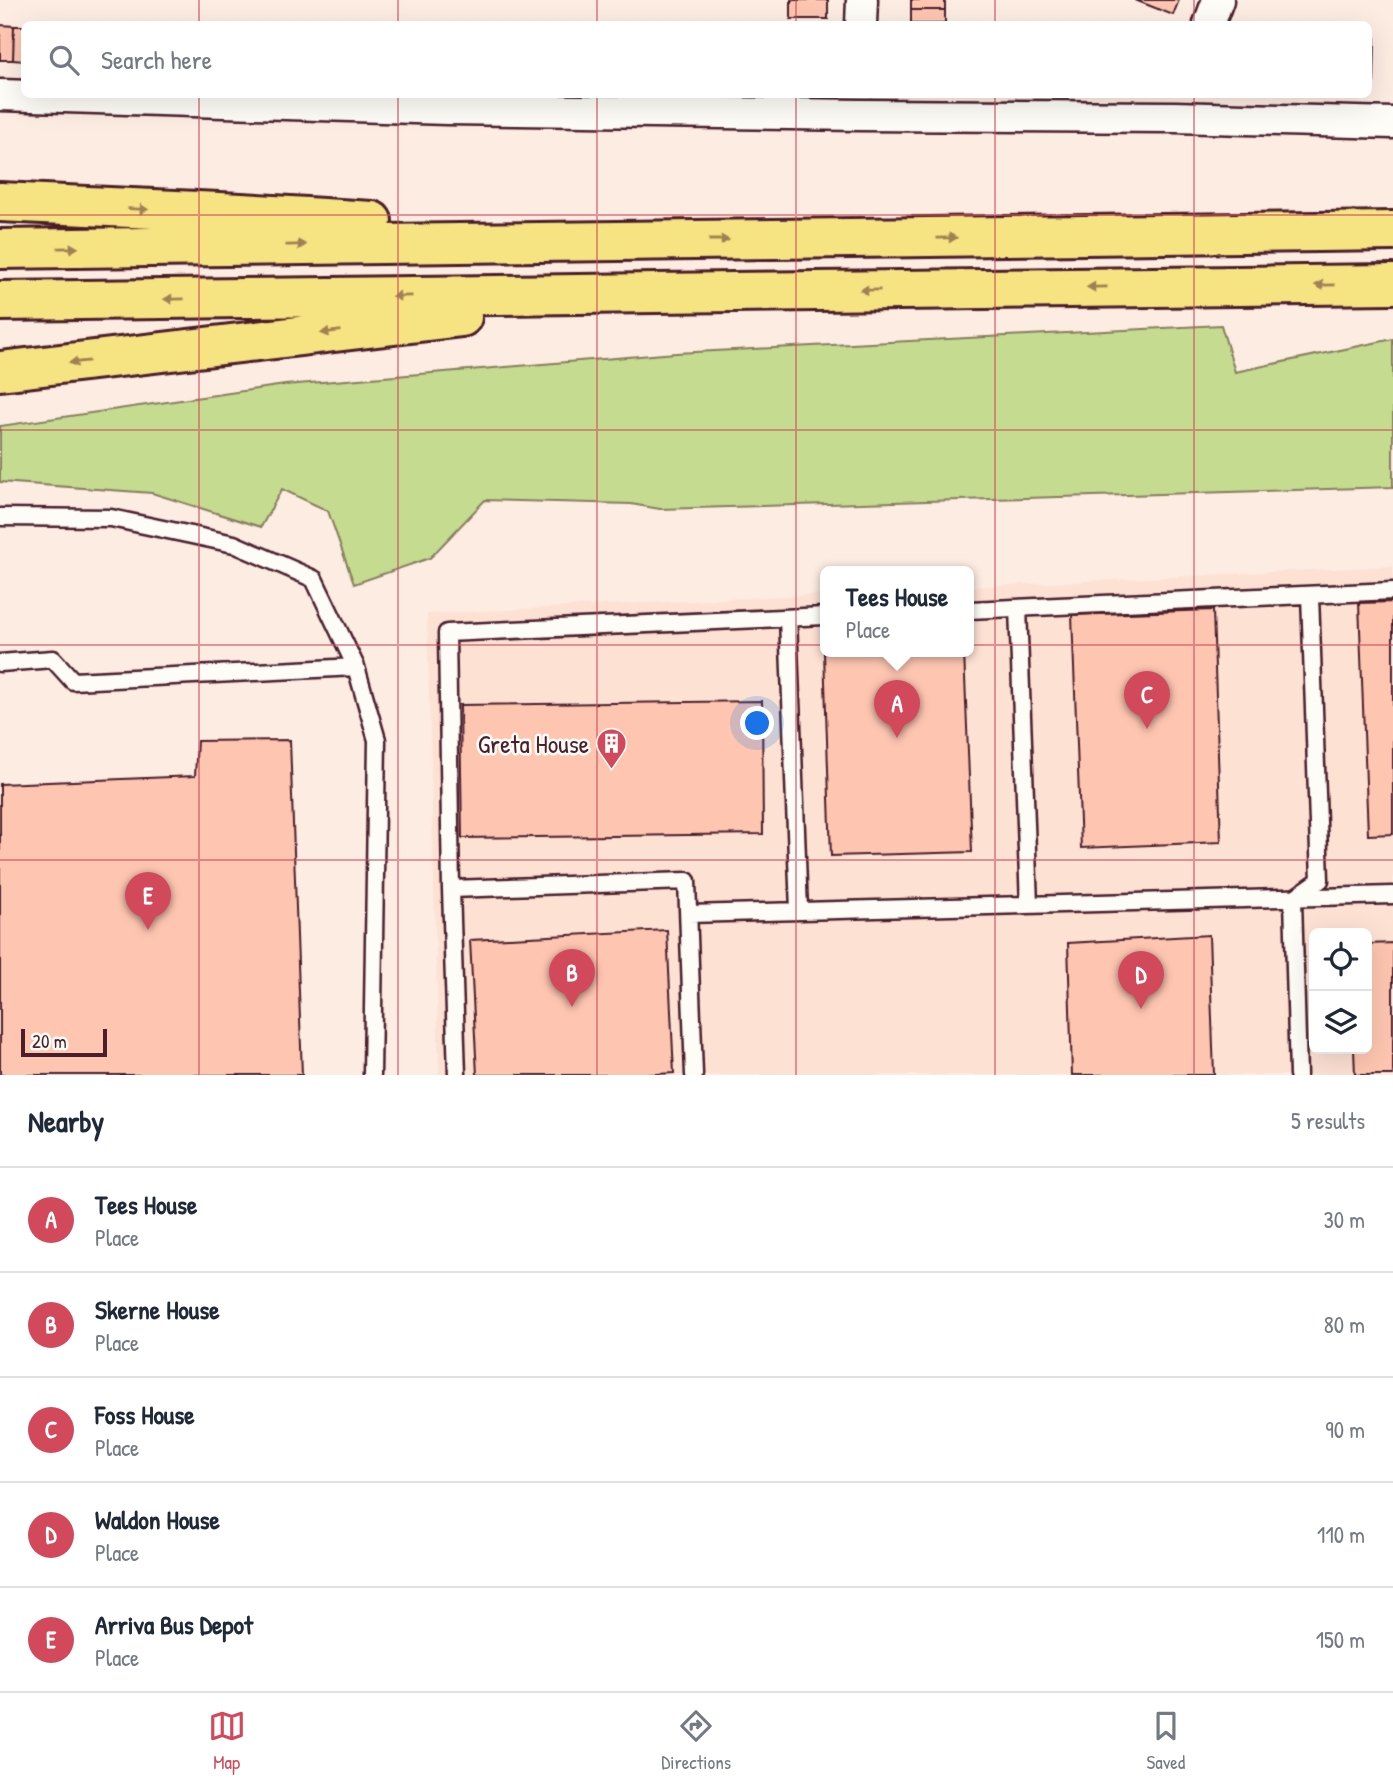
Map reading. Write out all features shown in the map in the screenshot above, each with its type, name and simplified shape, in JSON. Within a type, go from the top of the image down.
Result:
[{"type":"highway","points":[[0,202],[241,213],[665,241]]},
{"type":"highway","points":[[0,249],[1393,231]]},
{"type":"highway","points":[[0,301],[1393,284]]},
{"type":"highway","points":[[0,371],[666,293]]},
{"type":"street","points":[[861,21],[862,0]]},
{"type":"street","points":[[1210,21],[1218,0]]},
{"type":"street","points":[[0,95],[21,96]]},
{"type":"street","points":[[96,98],[447,109],[860,105],[1179,106],[1393,123]]},
{"type":"lane","points":[[0,517],[111,518],[234,544],[314,579],[356,667],[377,740],[372,1075]]},
{"type":"lane","points":[[974,610],[1393,592]]},
{"type":"lane","points":[[1293,898],[1320,880],[1310,595]]},
{"type":"lane","points":[[1018,608],[1030,905]]},
{"type":"lane","points":[[457,1075],[447,633],[820,616]]},
{"type":"lane","points":[[789,618],[799,911]]},
{"type":"lane","points":[[0,663],[53,659],[73,681],[356,667]]},
{"type":"lane","points":[[451,889],[687,881],[694,1075]]},
{"type":"lane","points":[[689,914],[1393,895]]},
{"type":"lane","points":[[1293,898],[1298,1075]]},
{"type":"shaded area","points":[[1393,566],[1393,1075],[439,1075],[427,614],[820,594],[820,657],[974,657],[974,587]]},
{"type":"green space","points":[[1221,325],[1235,372],[1393,339],[1393,487],[660,509],[631,504],[485,500],[430,558],[354,584],[328,511],[282,489],[261,527],[152,493],[0,482],[0,426],[285,385],[676,353]]},
{"type":"building","points":[[791,0],[828,0],[828,19],[791,19]]},
{"type":"building","points":[[911,0],[945,0],[945,10],[911,10]]},
{"type":"building","points":[[1135,0],[1179,0],[1173,15]]},
{"type":"building","points":[[911,10],[945,10],[945,21],[911,21]]},
{"type":"building","points":[[0,25],[14,26],[13,60],[0,60]]},
{"type":"building","points":[[14,26],[21,26],[21,61],[13,60]]},
{"type":"building","points":[[1372,33],[1375,33],[1372,82]]},
{"type":"building","points":[[1393,602],[1393,834],[1368,835],[1359,603]]},
{"type":"building","points":[[1213,610],[1221,842],[1081,848],[1072,615]]},
{"type":"building","points":[[824,657],[964,657],[972,852],[831,856]]},
{"type":"building","name":"Greta House","points":[[762,701],[763,834],[462,838],[460,705]]},
{"type":"building","points":[[290,740],[302,1075],[0,1075],[0,784],[195,776],[197,741]]},
{"type":"building","points":[[667,930],[674,1073],[477,1075],[470,940]]},
{"type":"building","points":[[1209,935],[1214,1075],[1072,1075],[1068,943]]},
{"type":"building","points":[[1393,943],[1393,1075],[1355,1075],[1354,1054],[1372,1054],[1372,944]]},
{"type":"place","name":"Foss House","points":[[1147,729]]},
{"type":"place","name":"Tees House","points":[[897,738]]},
{"type":"place","name":"Greta House","points":[[612,770]]},
{"type":"place","name":"Arriva Bus Depot","points":[[148,930]]},
{"type":"place","name":"Skerne House","points":[[572,1007]]},
{"type":"place","name":"Waldon House","points":[[1141,1009]]}]
